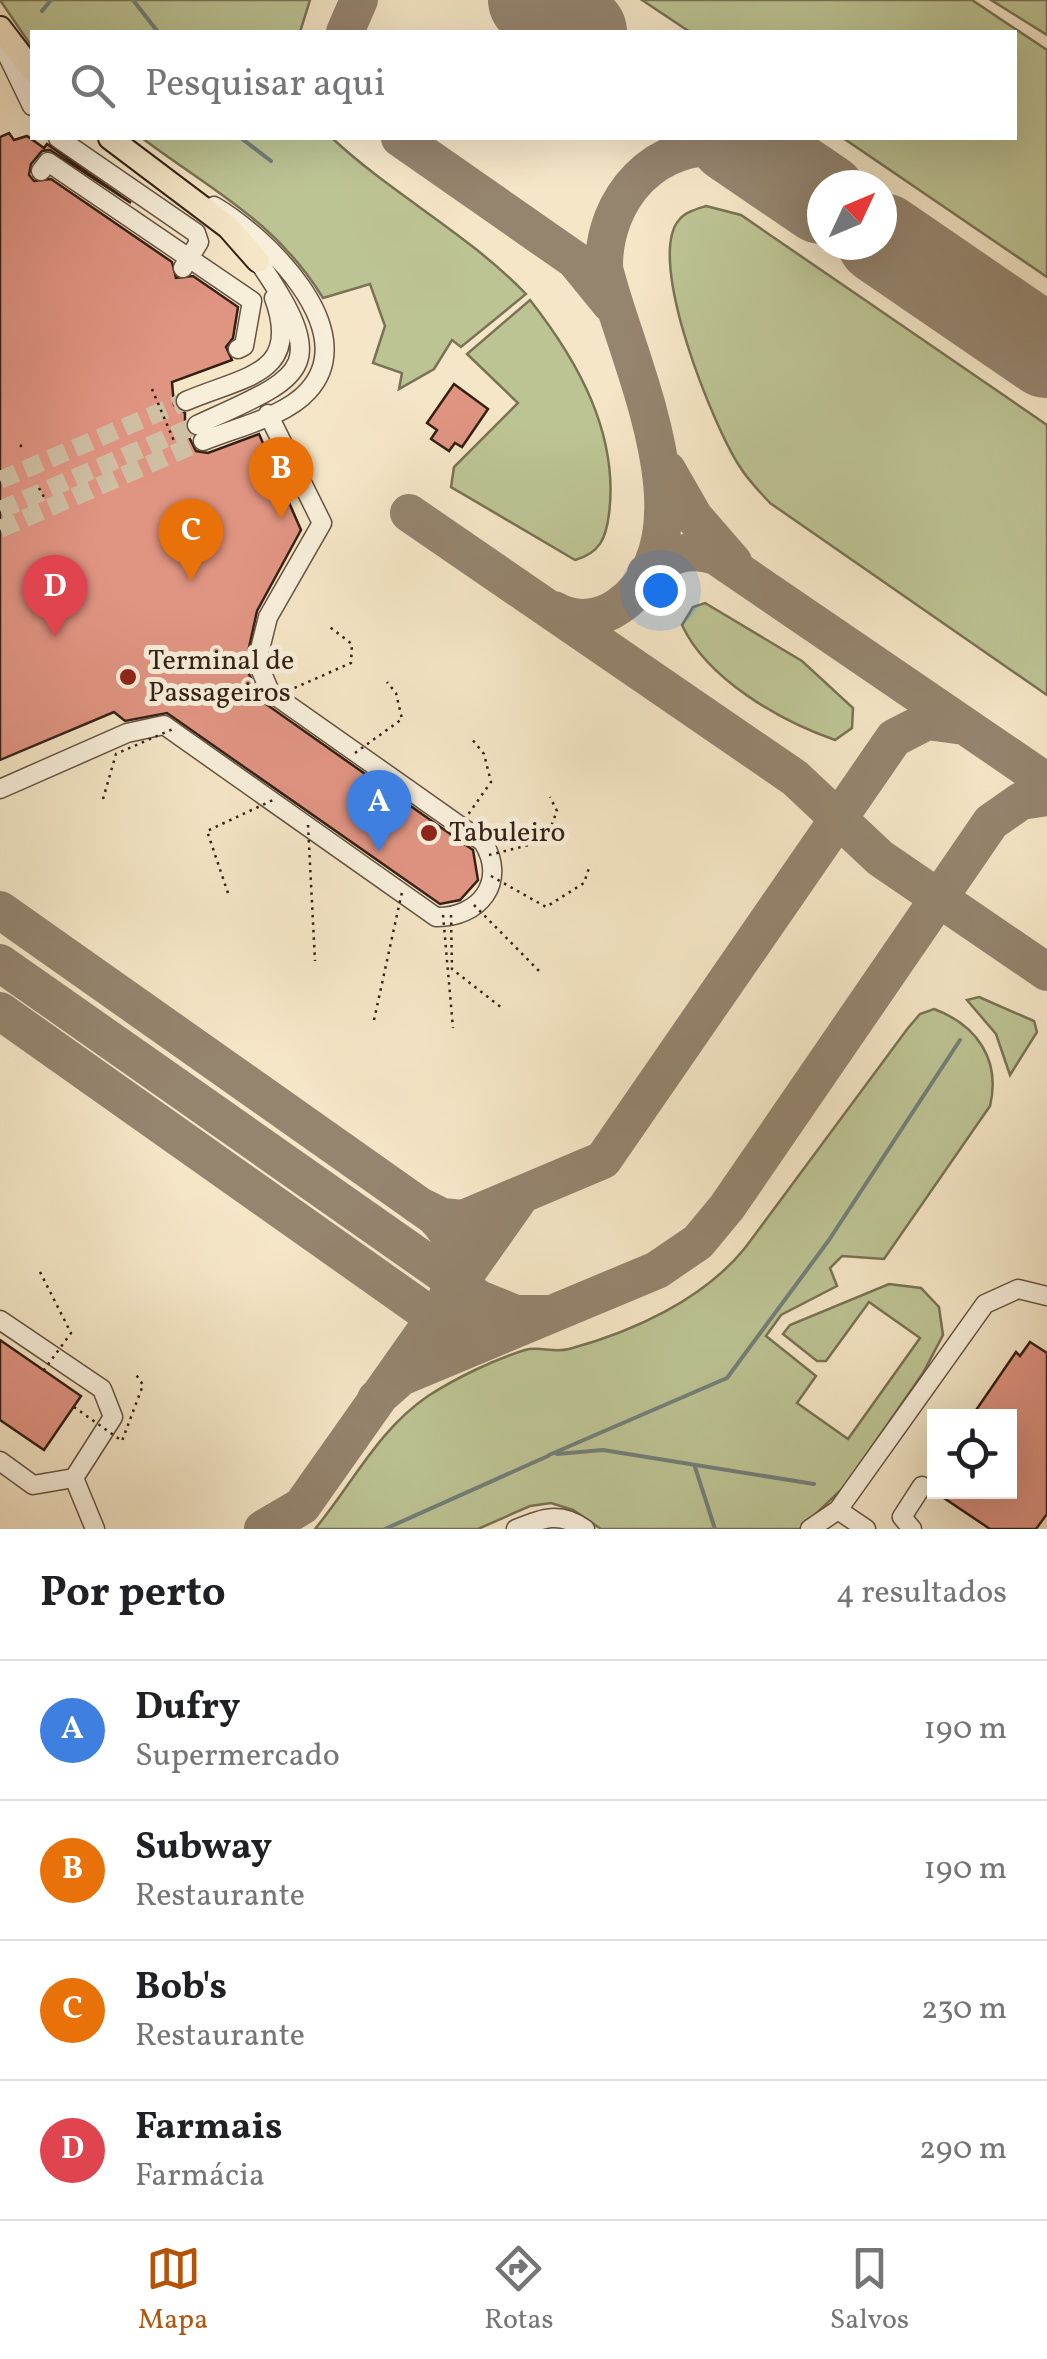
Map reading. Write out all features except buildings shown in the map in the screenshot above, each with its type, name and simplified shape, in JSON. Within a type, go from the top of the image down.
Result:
[{"type":"main road","points":[[0,28],[30,67]]},
{"type":"main road","points":[[113,140],[228,227],[258,261]]},
{"type":"lane","points":[[0,40],[30,102]]},
{"type":"lane","points":[[61,140],[196,233],[199,242],[186,264]]},
{"type":"lane","points":[[41,172],[48,162],[186,264],[252,301],[244,346],[238,349]]},
{"type":"lane","points":[[165,176],[254,232],[293,275],[311,304],[324,344],[318,375],[301,398],[268,414],[200,433],[281,386],[295,369],[300,344],[293,316],[258,261]]},
{"type":"lane","points":[[186,400],[264,368],[282,350],[281,321],[258,261]]},
{"type":"lane","points":[[0,790],[127,733],[164,725],[402,893],[447,916],[459,918],[491,884],[490,855],[483,842],[270,692],[257,660],[268,617],[322,523],[268,414]]},
{"type":"lane","points":[[810,1529],[838,1510],[985,1304],[1018,1288],[1047,1296]]},
{"type":"lane","points":[[0,1320],[49,1363],[102,1389],[112,1417],[74,1478],[33,1484],[0,1461]]},
{"type":"lane","points":[[74,1478],[95,1529]]},
{"type":"lane","points":[[912,1529],[902,1517],[922,1486]]},
{"type":"lane","points":[[838,1510],[866,1529]]},
{"type":"lane","points":[[516,1529],[549,1516],[586,1529]]},
{"type":"path","points":[[152,390],[174,441]]},
{"type":"path","points":[[40,488],[44,497]]},
{"type":"path","points":[[274,697],[352,662],[352,644],[327,625]]},
{"type":"path","points":[[355,753],[402,719],[396,693],[387,682]]},
{"type":"path","points":[[103,799],[116,754],[173,728]]},
{"type":"path","points":[[460,826],[492,782],[484,754],[471,738]]},
{"type":"path","points":[[490,855],[545,841],[557,811],[550,797]]},
{"type":"path","points":[[228,893],[207,831],[273,800]]},
{"type":"path","points":[[308,825],[315,961]]},
{"type":"path","points":[[492,875],[546,906],[584,883],[589,868]]},
{"type":"path","points":[[374,1020],[402,893]]},
{"type":"path","points":[[474,905],[542,974]]},
{"type":"path","points":[[447,916],[452,969],[502,1008]]},
{"type":"path","points":[[447,916],[454,1028]]},
{"type":"path","points":[[40,1272],[71,1333],[49,1363]]},
{"type":"path","points":[[74,1407],[122,1441],[143,1386],[135,1373]]},
{"type":"green space","points":[[0,0],[310,0],[301,30],[30,30],[30,44]]},
{"type":"green space","points":[[642,0],[972,0],[1017,30],[687,30]]},
{"type":"green space","points":[[991,0],[1047,0],[1047,35]]},
{"type":"green space","points":[[1017,30],[1047,50],[1047,277],[897,175],[897,170],[890,170],[846,140],[1017,140]]},
{"type":"green space","points":[[145,140],[334,140],[479,252],[526,294],[461,347],[452,340],[434,369],[399,389],[402,373],[373,363],[385,326],[370,284],[323,298],[285,248],[217,191]]},
{"type":"green space","points":[[706,206],[741,215],[1047,425],[1047,695],[770,503],[743,472],[700,382],[671,270],[671,240],[679,220]]},
{"type":"green space","points":[[530,300],[579,373],[608,455],[606,530],[596,549],[575,560],[451,487],[454,467],[518,403],[467,354]]},
{"type":"green space","points":[[705,603],[802,661],[853,708],[852,728],[835,740],[814,732],[769,710],[727,680],[693,645],[682,625],[693,607]]},
{"type":"green space","points":[[979,997],[1034,1021],[1037,1032],[1010,1075],[996,1034],[967,1000]]},
{"type":"green space","points":[[934,1009],[962,1024],[982,1046],[992,1074],[990,1106],[884,1259],[842,1256],[830,1268],[837,1286],[781,1315],[766,1336],[816,1376],[797,1403],[848,1439],[920,1338],[869,1302],[826,1361],[817,1361],[783,1334],[790,1325],[889,1284],[921,1288],[939,1307],[943,1335],[923,1373],[844,1487],[800,1529],[601,1529],[573,1510],[551,1503],[530,1506],[478,1529],[315,1529],[380,1441],[428,1396],[475,1370],[525,1350],[563,1350],[617,1333],[665,1312],[709,1283],[745,1248],[908,1028],[920,1014]]},
{"type":"waterway","points":[[42,11],[51,0]]},
{"type":"waterway","points":[[133,0],[156,30]]},
{"type":"waterway","points":[[244,140],[271,161]]},
{"type":"waterway","points":[[549,1455],[727,1378],[829,1240],[960,1040]]},
{"type":"waterway","points":[[557,1454],[603,1450],[814,1484]]},
{"type":"waterway","points":[[385,1529],[548,1456]]},
{"type":"waterway","points":[[695,1467],[715,1529]]},
{"type":"taxiway","points":[[346,30],[359,0]]},
{"type":"taxiway","points":[[403,140],[575,260],[610,303]]},
{"type":"taxiway","points":[[554,610],[587,618],[619,606],[647,575],[661,537],[663,492],[656,444],[604,268],[613,218],[624,197],[658,163],[679,152],[704,148],[731,149],[750,155],[800,183]]},
{"type":"taxiway","points":[[667,470],[694,517],[733,562]]},
{"type":"taxiway","points":[[409,513],[795,778],[880,858],[1047,972]]},
{"type":"taxiway","points":[[646,573],[678,554],[716,556],[1047,782]]},
{"type":"taxiway","points":[[418,1205],[442,1217],[463,1219],[603,1160],[894,738],[927,721],[964,726]]},
{"type":"taxiway","points":[[376,1399],[401,1377],[657,1270],[698,1242],[727,1207],[991,822],[1021,801],[1047,797]]},
{"type":"taxiway","points":[[0,910],[434,1216],[448,1234],[455,1253],[455,1274],[448,1295]]},
{"type":"taxiway","points":[[0,963],[479,1299],[516,1314],[549,1314]]},
{"type":"taxiway","points":[[0,1011],[433,1317],[464,1331],[502,1332]]},
{"type":"taxiway","points":[[263,1529],[302,1506],[517,1201]]},
{"type":"runway","points":[[534,0],[578,30]]},
{"type":"runway","points":[[737,140],[807,188]]},
{"type":"runway","points":[[897,249],[1047,352]]},
{"type":"tunnel","points":[[0,480],[186,401]]},
{"type":"tunnel","points":[[0,510],[197,425]]},
{"type":"tunnel","points":[[0,529],[203,441]]},
{"type":"place","name":"Subway","points":[[281,519]]},
{"type":"place","name":"Bob's","points":[[191,581]]},
{"type":"place","name":"Farmais","points":[[55,637]]},
{"type":"place","name":"Terminal de Passageiros","points":[[128,677]]},
{"type":"place","name":"Tabuleiro","points":[[429,833]]},
{"type":"place","name":"Dufry","points":[[379,852]]}]
